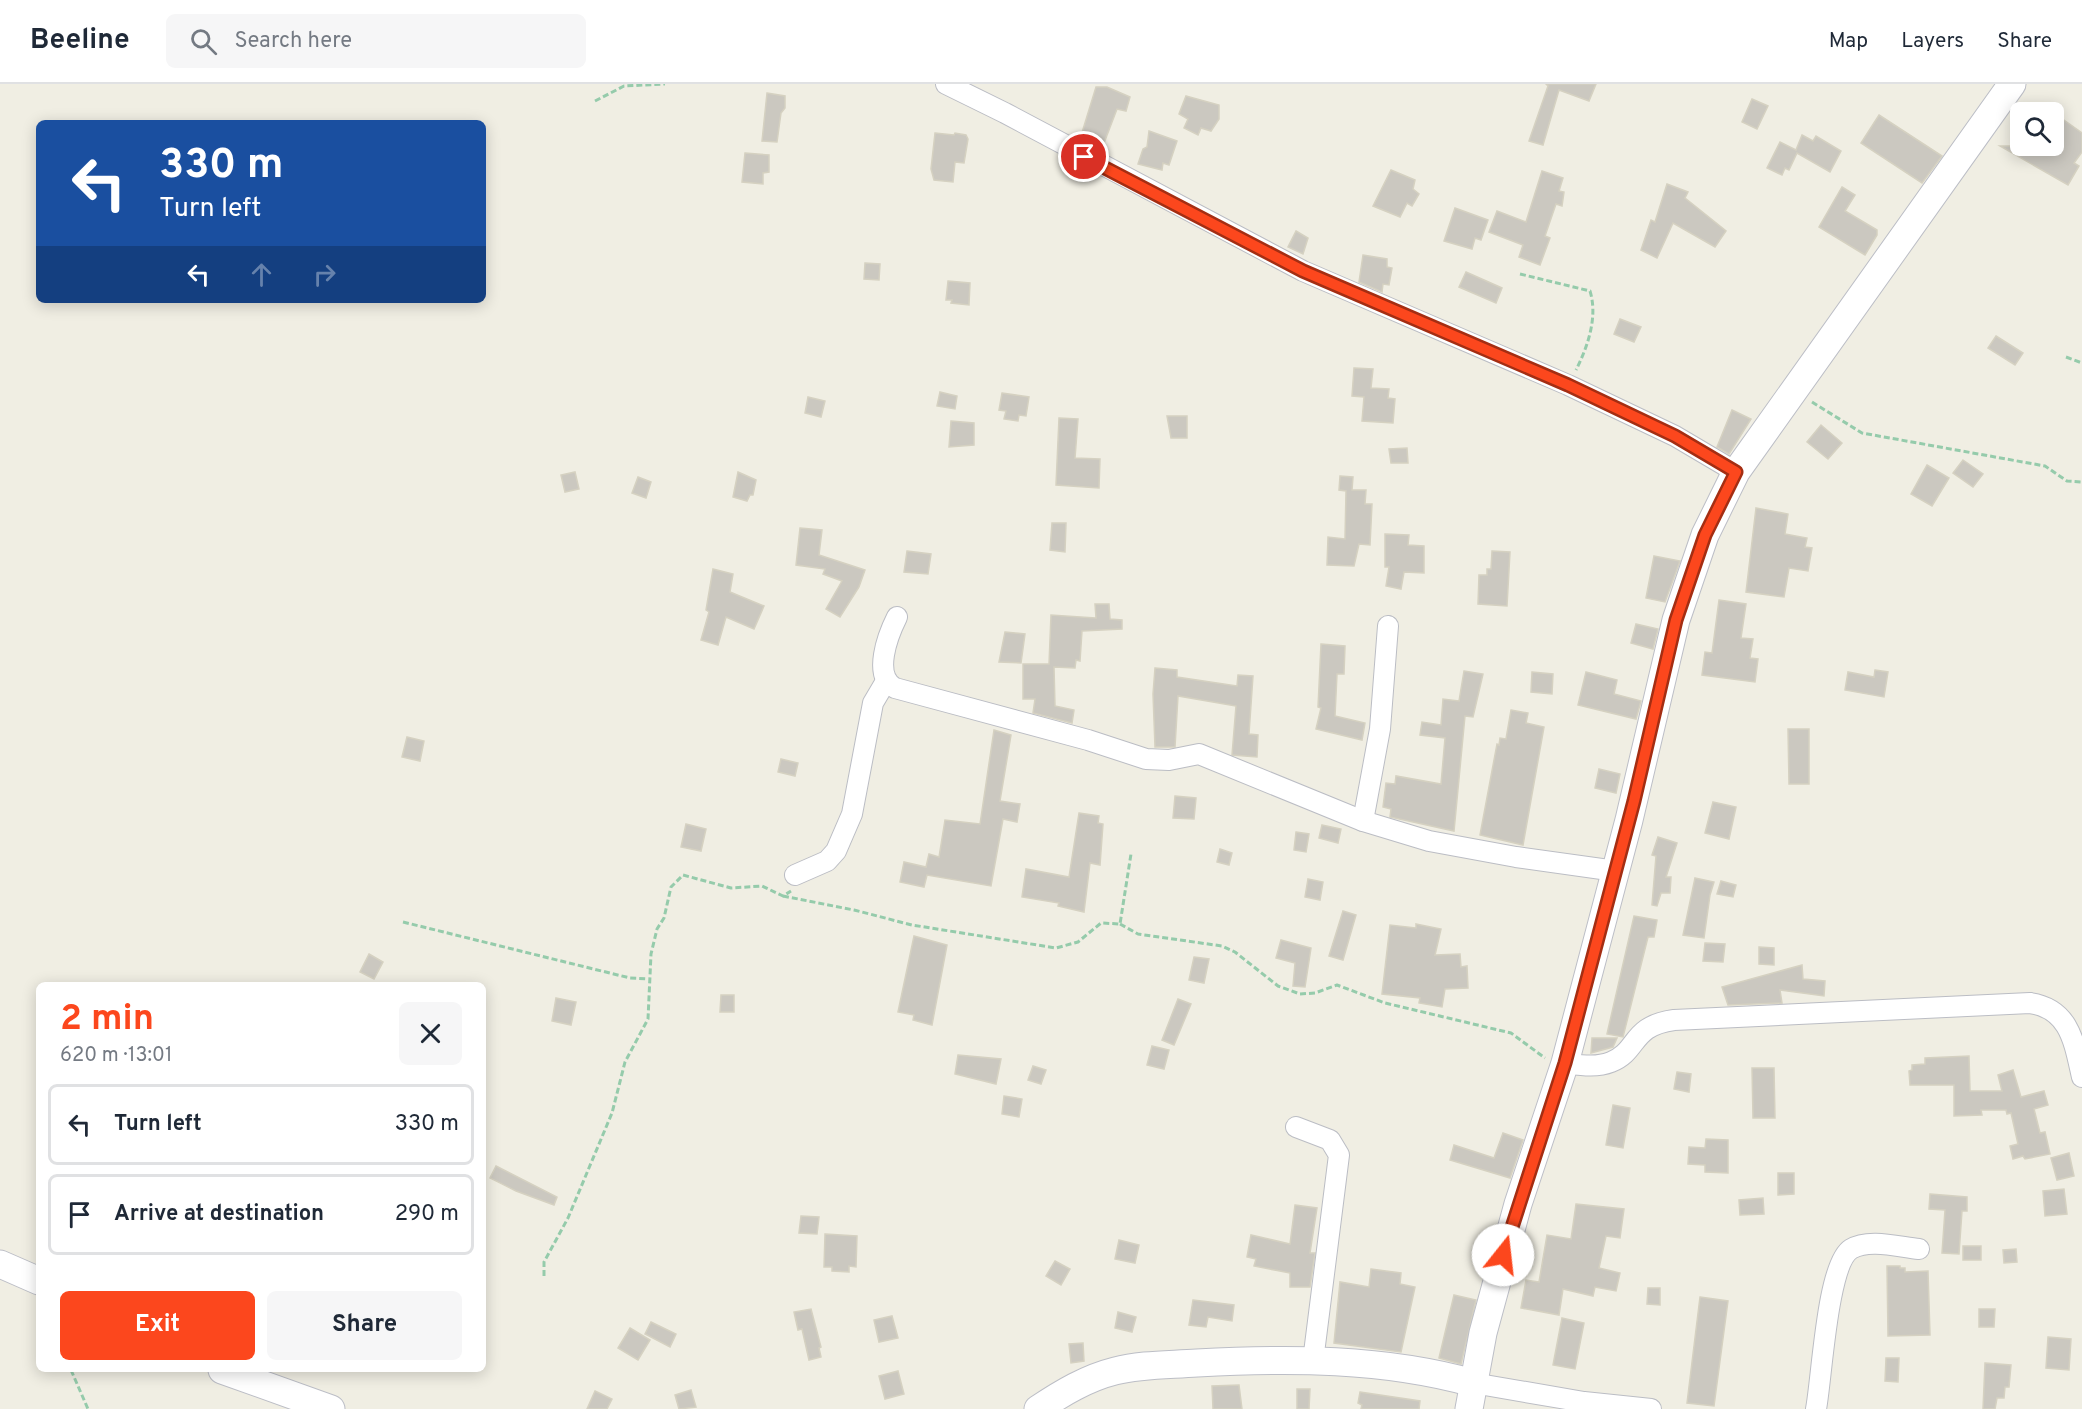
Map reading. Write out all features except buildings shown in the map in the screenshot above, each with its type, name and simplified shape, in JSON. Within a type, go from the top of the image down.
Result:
[{"type":"street","points":[[1469,1409],[1483,1333],[1518,1204],[1565,1063],[1616,871],[1676,620],[1705,535],[1736,472],[2012,84]]},
{"type":"street","points":[[952,85],[1303,271],[1568,385],[1675,436],[1736,472]]},
{"type":"street","points":[[897,617],[886,647],[884,671],[886,681],[890,686],[903,691],[1078,737],[1146,759],[1169,760],[1199,754],[1363,821],[1470,849],[1616,871]]},
{"type":"street","points":[[1363,821],[1380,729],[1388,626]]},
{"type":"street","points":[[797,881],[827,861],[836,851],[852,814],[873,703],[886,681]]},
{"type":"street","points":[[1565,1063],[1588,1066],[1611,1062],[1646,1028],[1674,1020],[2030,1003],[2044,1005],[2062,1017],[2082,1077]]},
{"type":"street","points":[[1296,1128],[1330,1140],[1336,1146],[1339,1155],[1313,1361]]},
{"type":"street","points":[[1816,1409],[1832,1293],[1842,1258],[1851,1250],[1866,1245],[1919,1249]]},
{"type":"street","points":[[0,1264],[36,1280]]},
{"type":"street","points":[[1038,1409],[1098,1376],[1138,1366],[1259,1359],[1396,1367],[1584,1402],[1651,1409]]},
{"type":"street","points":[[228,1372],[331,1409]]},
{"type":"path","points":[[595,101],[624,86],[665,84]]},
{"type":"path","points":[[1520,274],[1590,291],[1595,306],[1586,350],[1568,385]]},
{"type":"path","points":[[2066,357],[2082,363]]},
{"type":"path","points":[[1793,390],[1862,433],[2045,466],[2067,481],[2082,482]]},
{"type":"path","points":[[1119,924],[1131,854]]},
{"type":"path","points":[[544,1276],[544,1262],[568,1218],[612,1113],[625,1062],[648,1018],[648,979],[657,929],[664,918],[671,887],[683,875],[731,888],[762,886],[783,896],[854,910],[912,926],[1056,948],[1078,942],[1101,923],[1119,924],[1138,934],[1222,946],[1235,952],[1278,986],[1300,994],[1315,993],[1337,985],[1385,1003],[1511,1033],[1548,1060],[1565,1063]]},
{"type":"path","points":[[783,896],[797,881]]},
{"type":"path","points":[[403,922],[630,978],[648,979]]},
{"type":"path","points":[[72,1372],[88,1409]]},
{"type":"route","points":[[1084,157],[1303,271],[1523,368],[1568,385],[1675,436],[1736,472],[1717,506],[1705,535],[1676,620],[1644,764],[1565,1063],[1503,1255]]}]
